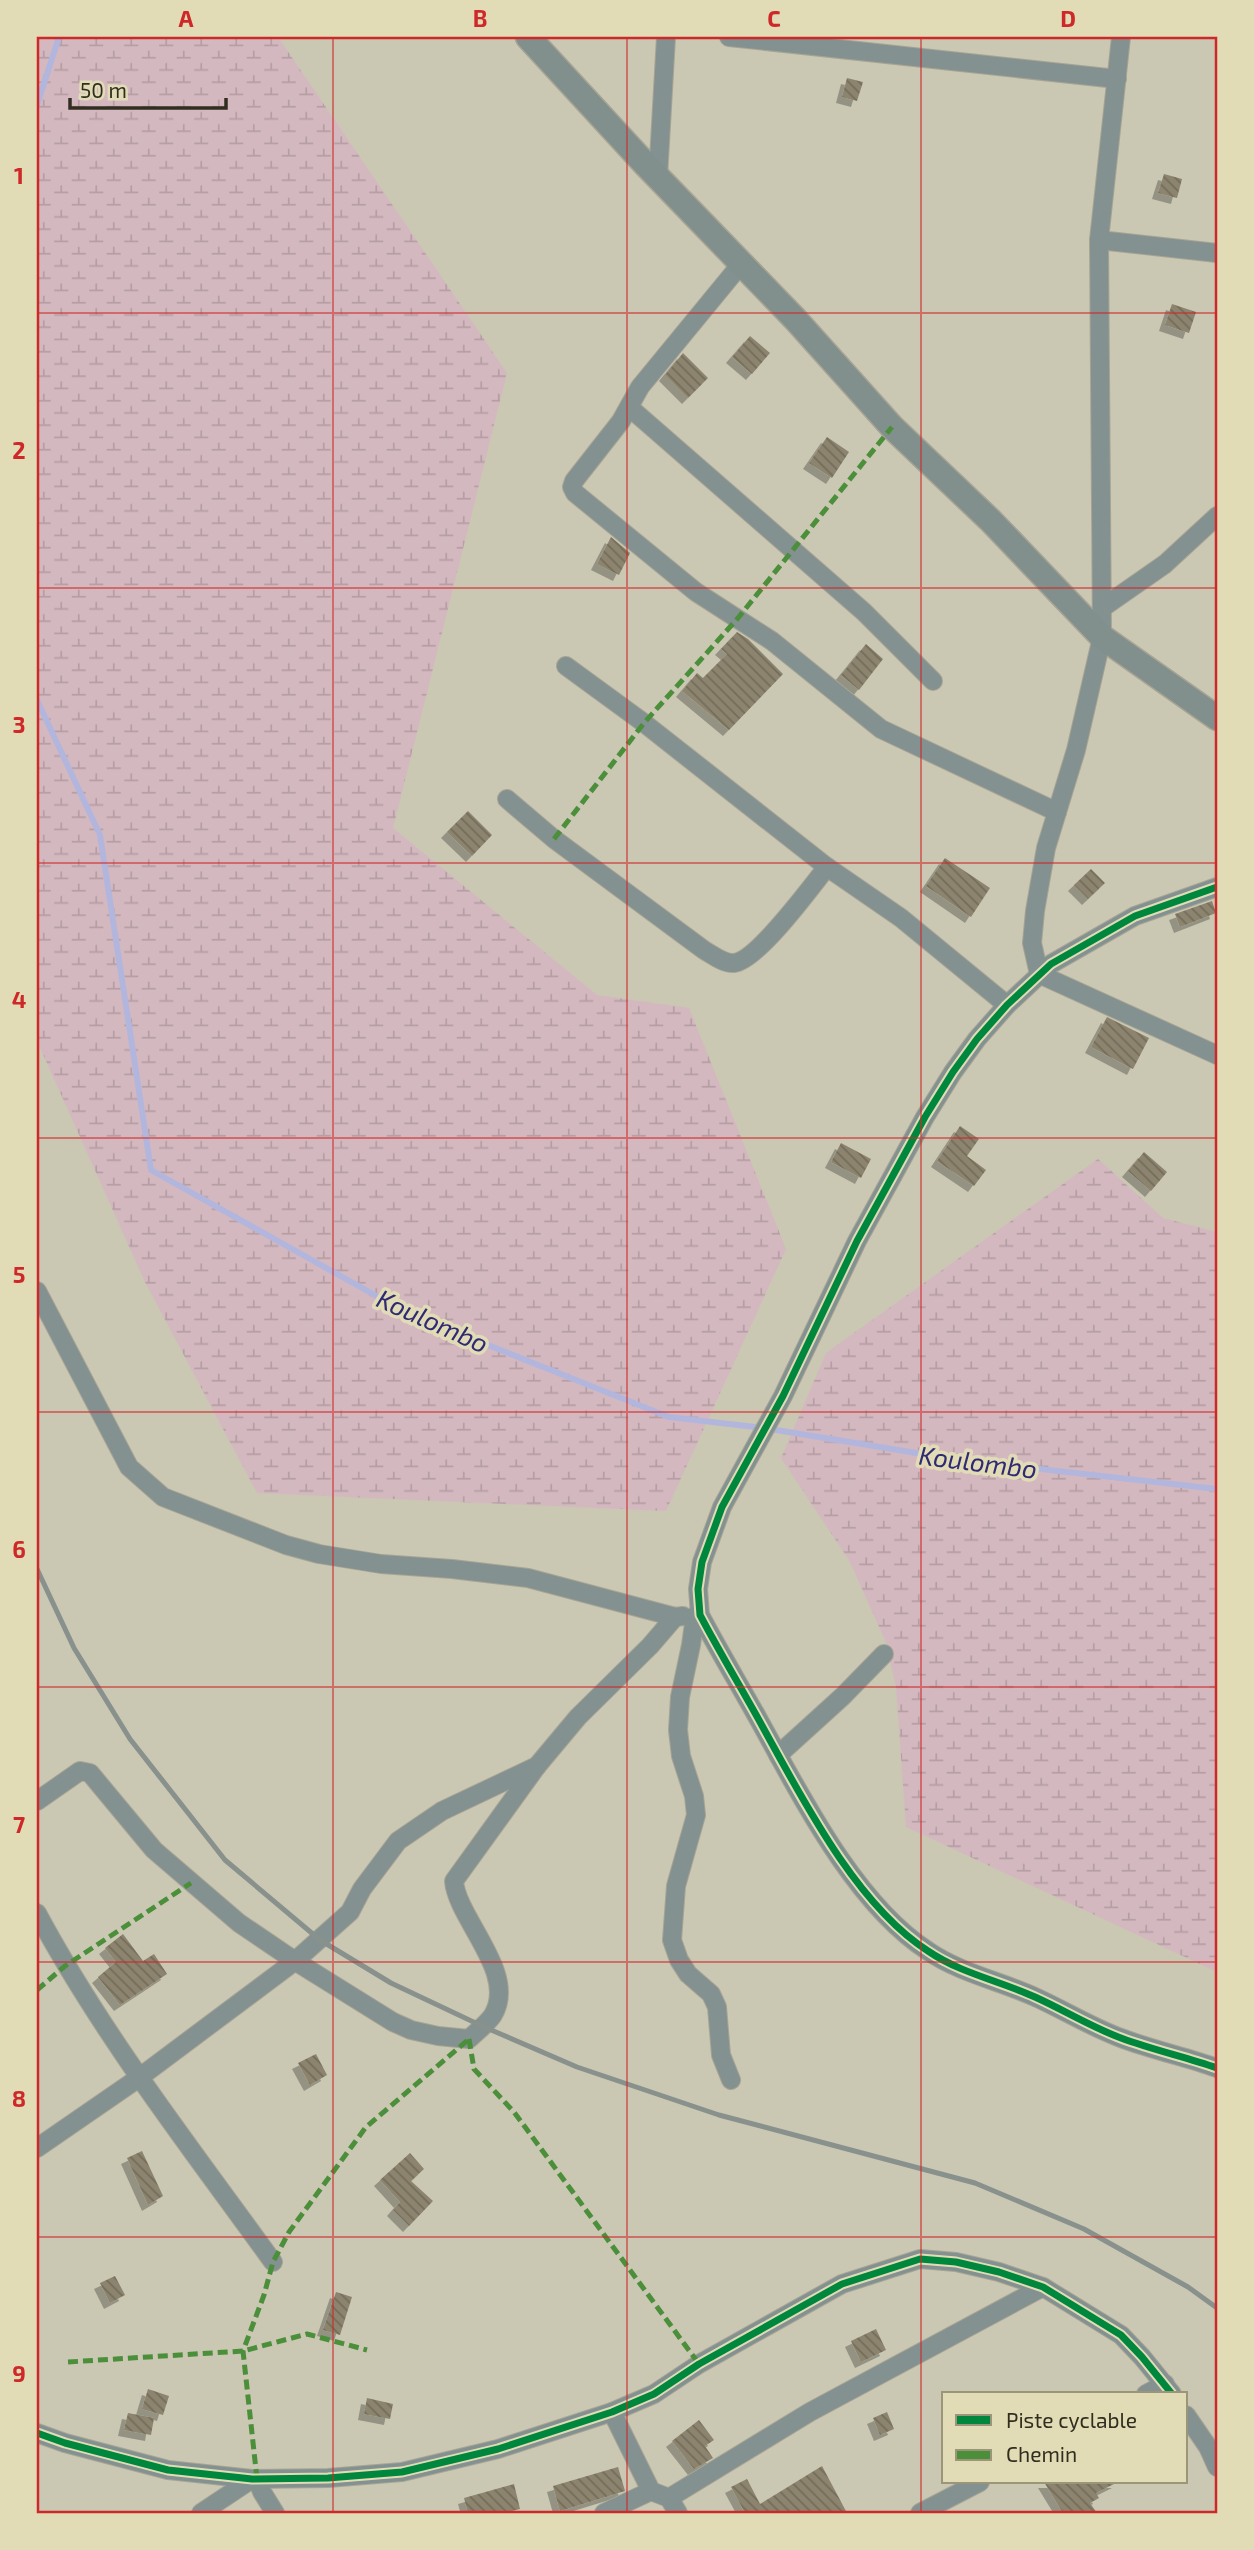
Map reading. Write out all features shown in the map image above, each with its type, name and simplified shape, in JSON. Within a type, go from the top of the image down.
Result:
[{"type":"street","points":[[528,37],[892,427],[991,521],[1102,638],[1217,718]]},
{"type":"street","points":[[658,177],[666,37]]},
{"type":"street","points":[[729,37],[1117,79]]},
{"type":"street","points":[[1040,974],[1032,943],[1046,848],[1076,750],[1102,638],[1099,240],[1121,37]]},
{"type":"street","points":[[1099,240],[1217,253]]},
{"type":"street","points":[[741,264],[640,387],[621,421],[572,487],[696,592],[772,641],[881,729],[1057,812]]},
{"type":"street","points":[[629,407],[864,612],[933,681]]},
{"type":"street","points":[[1102,608],[1165,564],[1217,516]]},
{"type":"street","points":[[566,666],[644,723],[827,867],[901,918],[1007,1005]]},
{"type":"street","points":[[506,799],[586,863],[705,950],[729,963],[737,963],[761,945],[827,867]]},
{"type":"street","points":[[731,2080],[721,2055],[717,2007],[710,1994],[688,1975],[672,1940],[676,1885],[695,1815],[694,1796],[681,1756],[678,1730],[680,1697],[698,1615],[702,1562],[722,1507],[783,1396],[857,1241],[918,1129],[977,1039],[1007,1005],[1052,964],[1135,916],[1217,887]]},
{"type":"street","points":[[1040,974],[1217,1055]]},
{"type":"street","points":[[37,1291],[129,1467],[163,1497],[286,1545],[319,1554],[381,1564],[528,1578],[675,1617],[698,1615]]},
{"type":"street","points":[[698,1615],[838,1854],[865,1890],[905,1934],[929,1952],[960,1968],[1035,1997],[1084,2023],[1121,2038],[1217,2068]]},
{"type":"street","points":[[37,1801],[80,1771],[90,1773],[154,1850],[239,1923],[295,1962],[393,2022],[411,2030],[469,2039],[493,2015],[498,1994],[495,1972],[484,1944],[455,1892],[454,1881],[537,1766],[578,1717],[650,1646],[675,1617]]},
{"type":"street","points":[[778,1755],[843,1696],[884,1654]]},
{"type":"street","points":[[37,2148],[140,2077],[295,1962],[350,1912],[362,1889],[398,1841],[442,1811],[537,1766]]},
{"type":"street","points":[[37,1913],[65,1966],[140,2077],[272,2262]]},
{"type":"street","points":[[37,2433],[168,2470],[255,2479],[328,2478],[402,2472],[498,2449],[612,2412],[654,2395],[699,2364],[842,2284],[920,2259],[956,2262],[999,2272],[1044,2287],[1121,2335],[1169,2389]]},
{"type":"street","points":[[612,2412],[651,2491],[673,2506],[810,2412],[1044,2287]]},
{"type":"street","points":[[1188,2418],[1208,2447],[1217,2467]]},
{"type":"street","points":[[201,2513],[255,2479]]},
{"type":"street","points":[[255,2479],[275,2513]]},
{"type":"street","points":[[920,2513],[976,2484]]},
{"type":"street","points":[[604,2513],[651,2491]]},
{"type":"green space","points":[[37,37],[278,37],[507,373],[393,828],[597,995],[689,1008],[786,1249],[666,1511],[257,1493],[145,1282],[37,1041]]},
{"type":"green space","points":[[1098,1159],[1163,1218],[1217,1232],[1217,1972],[906,1827],[896,1687],[885,1640],[849,1560],[781,1458],[826,1353]]},
{"type":"building","points":[[847,78],[863,82],[857,101],[842,97]]},
{"type":"building","points":[[1164,174],[1182,179],[1177,198],[1158,193]]},
{"type":"building","points":[[1172,304],[1196,312],[1189,333],[1165,325]]},
{"type":"building","points":[[750,336],[770,353],[752,374],[732,357]]},
{"type":"building","points":[[683,353],[708,378],[688,398],[665,375]]},
{"type":"building","points":[[827,437],[849,452],[832,478],[809,463]]},
{"type":"building","points":[[611,537],[630,553],[619,575],[597,564]]},
{"type":"building","points":[[737,632],[748,639],[783,674],[729,730],[682,691],[697,673],[703,678],[727,654],[721,649]]},
{"type":"building","points":[[866,644],[883,659],[859,690],[841,675]]},
{"type":"building","points":[[468,811],[492,835],[472,856],[447,832]]},
{"type":"building","points":[[945,858],[990,888],[971,917],[926,886]]},
{"type":"building","points":[[1091,869],[1105,883],[1088,899],[1074,885]]},
{"type":"building","points":[[1212,901],[1216,913],[1180,927],[1175,914]]},
{"type":"building","points":[[1107,1017],[1149,1038],[1133,1069],[1091,1047]]},
{"type":"building","points":[[960,1126],[979,1139],[967,1156],[986,1170],[974,1186],[937,1161]]},
{"type":"building","points":[[841,1143],[871,1159],[861,1178],[831,1162]]},
{"type":"building","points":[[1144,1152],[1167,1172],[1151,1191],[1128,1171]]},
{"type":"building","points":[[123,1934],[143,1961],[154,1954],[167,1974],[120,2005],[98,1977],[116,1962],[105,1948]]},
{"type":"building","points":[[316,2054],[327,2075],[310,2085],[298,2063]]},
{"type":"building","points":[[142,2151],[163,2196],[148,2205],[127,2158]]},
{"type":"building","points":[[410,2153],[424,2169],[411,2181],[433,2201],[409,2226],[393,2210],[400,2202],[380,2180]]},
{"type":"building","points":[[115,2276],[125,2295],[110,2303],[100,2283]]},
{"type":"building","points":[[336,2292],[352,2297],[340,2335],[323,2330]]},
{"type":"building","points":[[876,2329],[886,2350],[861,2362],[851,2341]]},
{"type":"building","points":[[148,2389],[169,2396],[163,2415],[142,2409]]},
{"type":"building","points":[[367,2398],[393,2404],[390,2419],[364,2414]]},
{"type":"building","points":[[887,2412],[894,2429],[880,2435],[873,2418]]},
{"type":"building","points":[[128,2413],[154,2418],[151,2435],[124,2430]]},
{"type":"building","points":[[699,2420],[714,2440],[705,2446],[713,2458],[694,2469],[672,2441]]},
{"type":"building","points":[[822,2466],[847,2513],[745,2513],[731,2487],[747,2479],[760,2504]]},
{"type":"building","points":[[618,2467],[625,2491],[560,2511],[553,2486]]},
{"type":"building","points":[[514,2484],[520,2509],[504,2513],[468,2513],[464,2498]]},
{"type":"building","points":[[1045,2484],[1114,2484],[1096,2493],[1099,2498],[1090,2503],[1097,2513],[1063,2513]]},
{"type":"waterway","name":"Koulombo","points":[[37,105],[59,37]]},
{"type":"waterway","name":"Koulombo","points":[[37,700],[100,835],[151,1170],[405,1312],[669,1417],[764,1428],[953,1459],[1217,1489]]},
{"type":"railway","points":[[37,1569],[74,1648],[130,1739],[225,1860],[320,1940],[391,1983],[577,2067],[719,2115],[975,2183],[1084,2229],[1188,2287],[1217,2308]]},
{"type":"marked path","points":[[554,839],[644,723],[738,618],[892,427]]},
{"type":"marked path","points":[[37,1990],[65,1966],[191,1883]]},
{"type":"marked path","points":[[469,2039],[474,2069],[514,2112],[699,2364]]},
{"type":"marked path","points":[[257,2479],[243,2351],[273,2262],[289,2232],[366,2127],[469,2039]]},
{"type":"marked path","points":[[68,2362],[243,2351],[307,2334],[367,2350]]},
{"type":"cycle path","points":[[1217,887],[1135,916],[1051,964],[1007,1005],[977,1039],[925,1117],[857,1241],[783,1396],[722,1507],[702,1562],[698,1589],[700,1615],[812,1815],[854,1877],[902,1931],[940,1959],[1022,1991],[1110,2034],[1217,2068]]},
{"type":"cycle path","points":[[37,2433],[168,2470],[252,2479],[328,2478],[402,2472],[498,2449],[612,2412],[654,2394],[699,2364],[842,2284],[920,2259],[956,2262],[999,2272],[1043,2287],[1121,2335],[1170,2392]]}]
